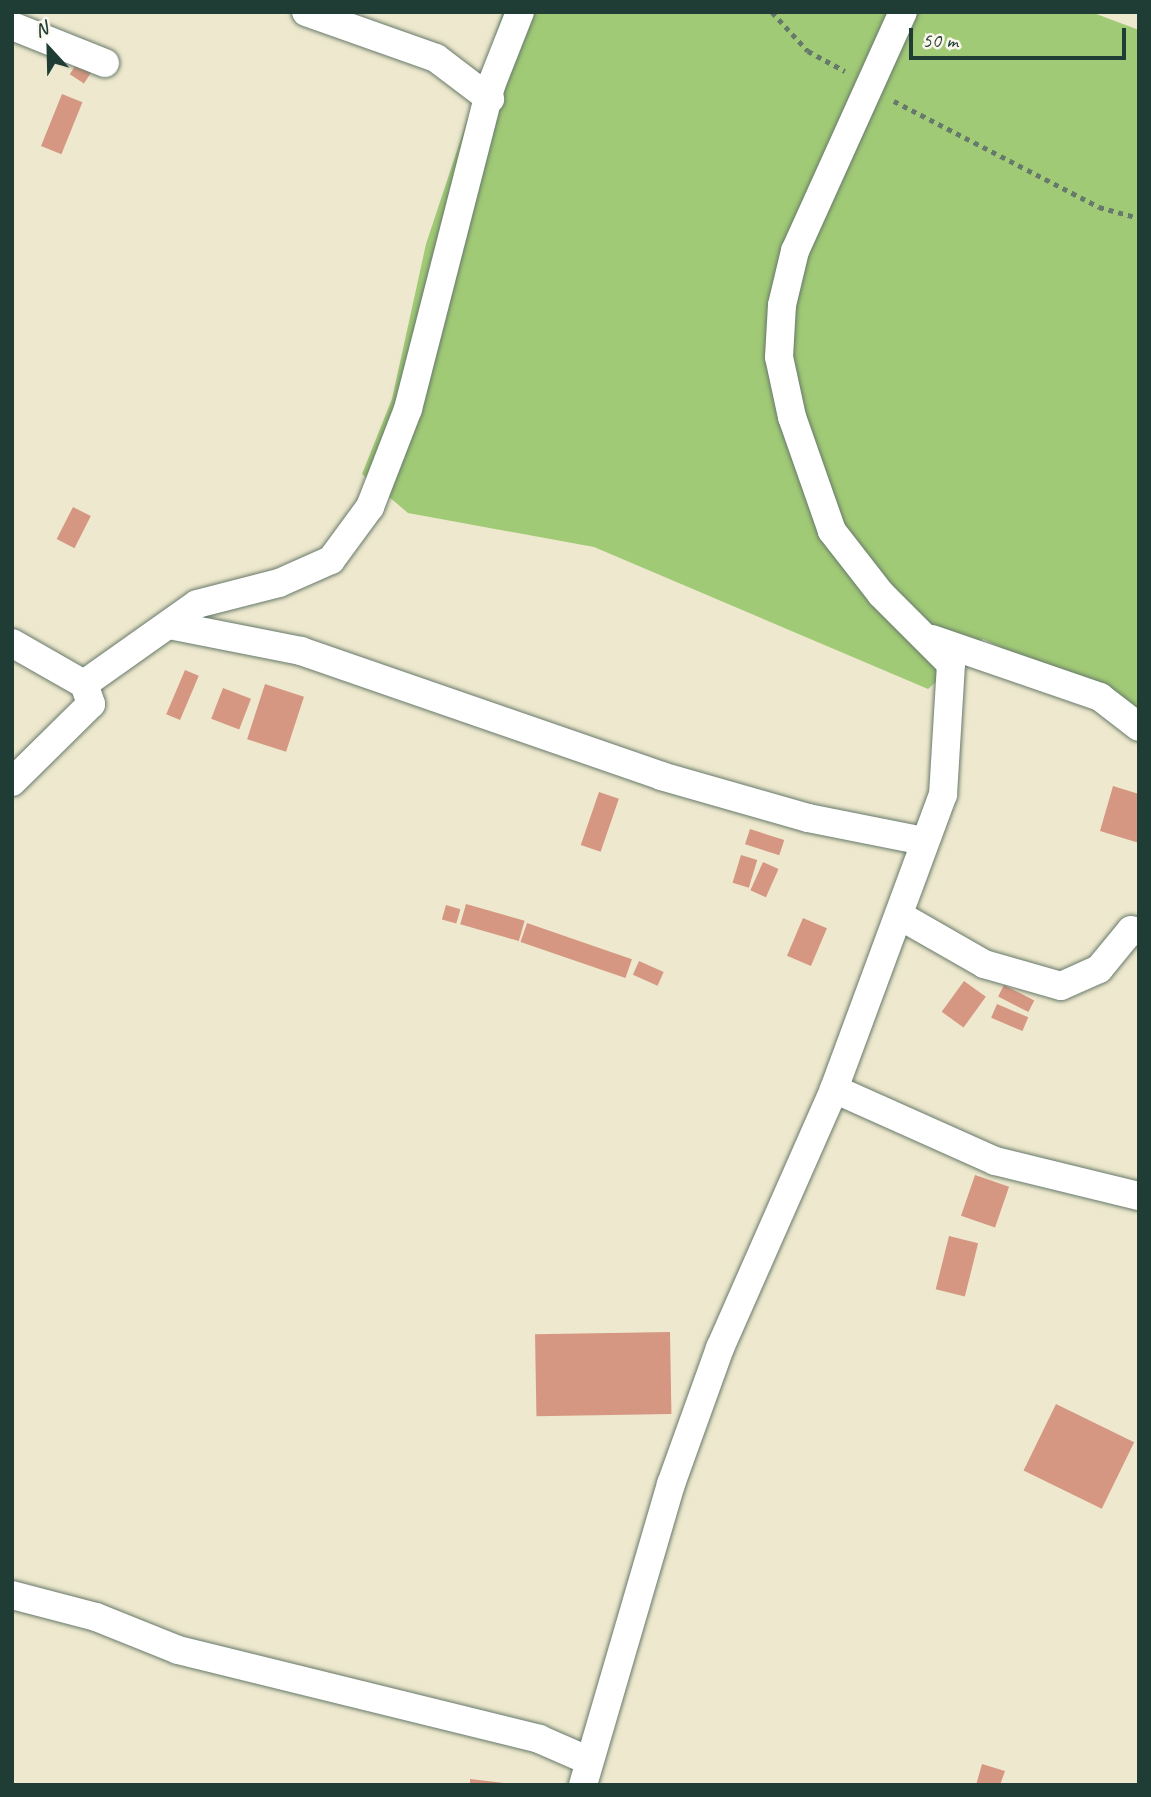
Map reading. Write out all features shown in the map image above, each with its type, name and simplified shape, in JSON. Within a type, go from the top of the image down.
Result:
[{"type":"street","points":[[306,12],[436,58],[490,99]]},
{"type":"street","points":[[84,684],[197,604],[279,583],[331,560],[370,507],[408,409],[490,99],[520,12]]},
{"type":"street","points":[[12,1595],[96,1617],[178,1650],[539,1740],[585,1772],[719,1348],[834,1089],[902,917],[924,841],[943,795],[951,704],[951,664],[932,639],[881,594],[832,531],[792,416],[779,357],[782,304],[795,251],[903,12]]},
{"type":"street","points":[[12,26],[105,63]]},
{"type":"street","points":[[169,625],[300,652],[661,776],[808,818],[924,841]]},
{"type":"street","points":[[932,639],[1100,697],[1139,727]]},
{"type":"street","points":[[12,643],[84,684],[91,704],[12,782]]},
{"type":"street","points":[[902,917],[984,964],[1061,986],[1099,969],[1132,930],[1139,932]]},
{"type":"street","points":[[834,1089],[995,1161],[1139,1196]]},
{"type":"path","points":[[772,12],[808,51],[1099,207],[1139,218]]},
{"type":"green space","points":[[503,12],[1091,12],[1139,30],[1139,713],[983,639],[928,689],[594,547],[408,513],[362,474],[392,399],[426,244]]},
{"type":"building","points":[[79,60],[93,69],[84,84],[70,74]]},
{"type":"building","points":[[62,94],[82,102],[61,154],[41,146]]},
{"type":"building","points":[[73,507],[91,516],[74,548],[57,539]]},
{"type":"building","points":[[185,670],[199,676],[180,720],[166,714]]},
{"type":"building","points":[[265,684],[304,697],[286,752],[247,739]]},
{"type":"building","points":[[223,688],[251,699],[239,730],[211,719]]},
{"type":"building","points":[[1113,786],[1139,794],[1139,843],[1100,831]]},
{"type":"building","points":[[599,792],[619,799],[601,852],[581,845]]},
{"type":"building","points":[[750,829],[784,840],[779,855],[745,844]]},
{"type":"building","points":[[741,855],[757,860],[749,888],[733,883]]},
{"type":"building","points":[[763,862],[779,869],[766,897],[750,890]]},
{"type":"building","points":[[466,904],[525,921],[519,941],[460,924]]},
{"type":"building","points":[[446,905],[460,909],[456,924],[442,919]]},
{"type":"building","points":[[803,918],[827,928],[811,966],[787,956]]},
{"type":"building","points":[[527,923],[632,959],[625,978],[520,942]]},
{"type":"building","points":[[639,961],[664,972],[658,986],[633,975]]},
{"type":"building","points":[[964,981],[986,997],[964,1028],[942,1012]]},
{"type":"building","points":[[1004,985],[1034,1000],[1028,1012],[998,997]]},
{"type":"building","points":[[997,1004],[1028,1017],[1022,1031],[991,1018]]},
{"type":"building","points":[[975,1175],[1009,1187],[995,1227],[961,1216]]},
{"type":"building","points":[[949,1236],[978,1243],[965,1297],[936,1289]]},
{"type":"building","points":[[670,1332],[671,1414],[536,1416],[535,1334]]},
{"type":"building","points":[[1056,1404],[1134,1442],[1102,1509],[1024,1471]]},
{"type":"building","points":[[982,1764],[1005,1771],[1000,1785],[976,1785]]},
{"type":"building","points":[[470,1779],[504,1783],[504,1785],[470,1785]]}]
